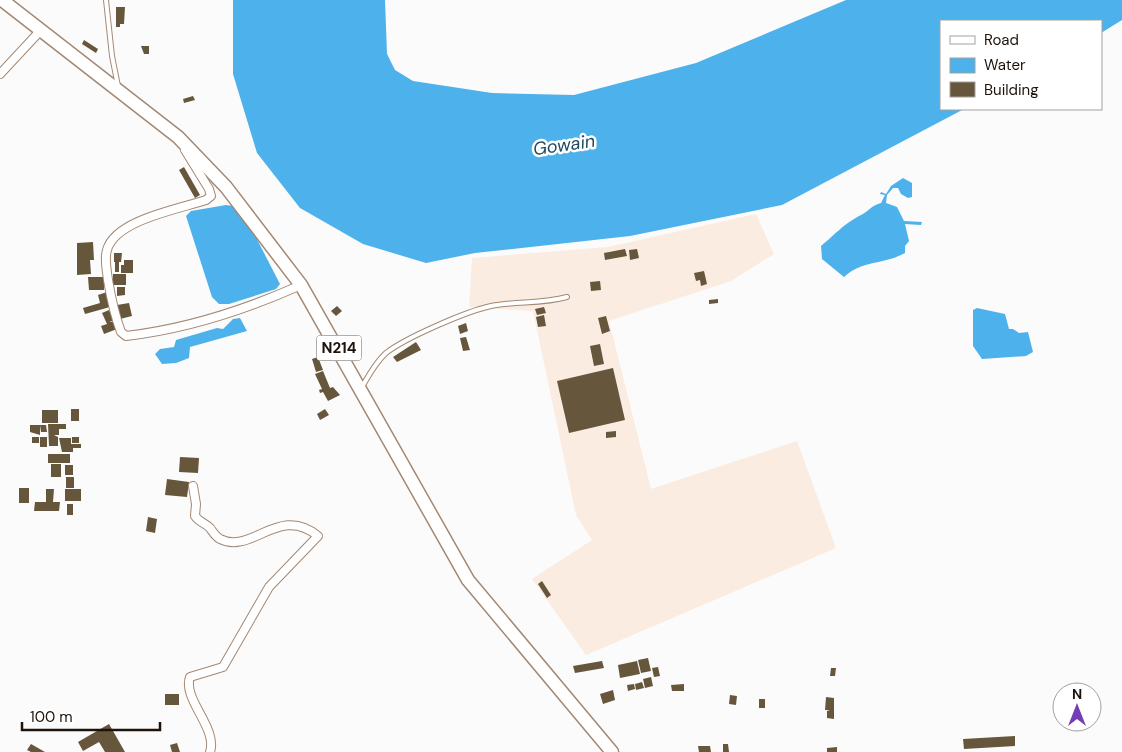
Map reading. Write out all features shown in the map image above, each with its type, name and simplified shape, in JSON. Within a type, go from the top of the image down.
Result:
[{"type":"highway","name":"N214","points":[[2,0],[178,137],[226,187],[301,285],[468,580],[612,752]]},
{"type":"street","points":[[0,74],[41,30]]},
{"type":"street","points":[[178,137],[209,189],[211,196],[206,200],[128,225],[114,236],[107,250],[106,265],[121,332],[126,336],[153,333],[205,322],[301,285]]},
{"type":"street","points":[[193,486],[196,504],[195,516],[219,538],[227,541],[239,541],[276,526],[293,524],[306,527],[318,536],[298,554],[269,587],[223,667],[190,677],[189,687],[212,736],[210,752]]},
{"type":"lane","points":[[106,0],[112,56],[119,91]]},
{"type":"lane","points":[[361,390],[374,366],[387,352],[448,322],[490,306],[549,302],[567,297]]},
{"type":"shaded area","points":[[756,214],[774,254],[731,281],[609,321],[651,489],[797,441],[836,548],[586,655],[532,579],[592,540],[576,515],[533,311],[469,307],[472,258],[608,247]]},
{"type":"water","name":"Gowain","points":[[233,0],[385,0],[387,54],[395,70],[413,81],[492,93],[574,95],[696,63],[846,0],[1122,0],[1122,20],[1102,32],[1102,20],[940,20],[940,110],[962,110],[782,205],[630,236],[475,253],[426,263],[363,244],[300,208],[257,153],[233,74]]},
{"type":"water","points":[[903,178],[912,183],[912,197],[908,198],[901,194],[898,188],[893,188],[887,195],[886,203],[897,207],[904,221],[922,222],[921,225],[905,224],[909,241],[905,246],[905,253],[897,257],[865,265],[844,277],[822,259],[821,246],[849,222],[881,203],[885,195],[880,194],[881,192],[886,194],[891,186]]},
{"type":"water","points":[[226,205],[233,206],[246,218],[280,284],[276,289],[229,304],[219,304],[212,297],[186,216],[191,211]]},
{"type":"water","points":[[977,308],[1005,314],[1009,329],[1019,333],[1028,332],[1033,352],[1026,356],[982,359],[973,346],[973,310]]},
{"type":"water","points":[[240,318],[247,331],[190,347],[189,358],[176,363],[162,364],[155,354],[160,349],[174,347],[176,340],[217,328],[223,329],[233,319]]},
{"type":"building","points":[[116,7],[125,7],[124,24],[120,24],[120,27],[116,27]]},
{"type":"building","points":[[84,40],[98,49],[96,53],[82,44]]},
{"type":"building","points":[[141,46],[149,46],[149,54],[144,54]]},
{"type":"building","points":[[193,96],[195,100],[184,103],[183,99]]},
{"type":"building","points":[[184,167],[200,195],[195,198],[179,170]]},
{"type":"building","points":[[93,242],[94,260],[90,260],[91,274],[77,275],[77,243]]},
{"type":"building","points":[[625,249],[627,256],[605,260],[604,253]]},
{"type":"building","points":[[637,249],[639,258],[630,260],[629,250]]},
{"type":"building","points":[[114,253],[122,253],[121,262],[114,262]]},
{"type":"building","points":[[124,260],[133,260],[133,273],[121,273],[121,265],[124,265]]},
{"type":"building","points":[[115,262],[119,262],[119,272],[115,272]]},
{"type":"building","points":[[704,271],[707,284],[701,286],[700,280],[696,281],[694,273]]},
{"type":"building","points":[[113,274],[126,274],[126,285],[113,285]]},
{"type":"building","points":[[88,277],[104,277],[104,290],[89,290]]},
{"type":"building","points":[[600,281],[601,290],[591,291],[590,282]]},
{"type":"building","points":[[117,287],[125,287],[125,295],[117,296]]},
{"type":"building","points":[[107,292],[110,307],[85,314],[83,308],[100,303],[98,295]]},
{"type":"building","points":[[718,299],[718,303],[709,304],[709,300]]},
{"type":"building","points":[[129,303],[132,316],[120,319],[117,305]]},
{"type":"building","points":[[337,306],[342,311],[336,316],[331,311]]},
{"type":"building","points":[[544,307],[546,313],[537,315],[535,309]]},
{"type":"building","points":[[109,310],[113,321],[109,322],[114,322],[117,329],[104,334],[101,326],[107,324],[102,313]]},
{"type":"building","points":[[544,315],[546,326],[538,327],[536,317]]},
{"type":"building","points":[[606,316],[610,331],[602,334],[598,318]]},
{"type":"building","points":[[466,323],[468,331],[460,334],[458,326]]},
{"type":"building","points":[[466,337],[470,350],[463,351],[460,338]]},
{"type":"building","points":[[416,342],[421,350],[397,362],[393,357]]},
{"type":"building","points":[[600,344],[604,364],[594,366],[590,346]]},
{"type":"building","points":[[318,357],[323,370],[316,372],[312,359]]},
{"type":"building","points":[[613,368],[625,420],[569,433],[557,381]]},
{"type":"building","points":[[323,371],[330,388],[333,387],[340,395],[328,401],[323,392],[320,393],[319,390],[322,389],[315,374]]},
{"type":"building","points":[[71,409],[79,409],[79,421],[71,421]]},
{"type":"building","points":[[325,409],[329,415],[320,420],[317,414]]},
{"type":"building","points":[[42,410],[58,410],[58,423],[42,423]]},
{"type":"building","points":[[48,424],[66,424],[66,429],[59,429],[59,435],[54,435],[58,437],[58,446],[49,446]]},
{"type":"building","points":[[30,425],[40,425],[40,435],[30,432]]},
{"type":"building","points":[[40,425],[46,425],[47,432],[41,432]]},
{"type":"building","points":[[616,431],[616,437],[606,438],[606,432]]},
{"type":"building","points":[[32,437],[39,437],[39,443],[32,443]]},
{"type":"building","points":[[40,437],[47,437],[47,447],[40,447]]},
{"type":"building","points":[[72,437],[79,437],[79,443],[72,443]]},
{"type":"building","points":[[59,438],[71,438],[71,444],[81,444],[81,448],[73,448],[73,452],[62,452]]},
{"type":"building","points":[[48,454],[70,454],[70,463],[48,463]]},
{"type":"building","points":[[180,457],[199,458],[198,473],[179,472]]},
{"type":"building","points":[[51,464],[61,464],[61,477],[51,477]]},
{"type":"building","points":[[65,465],[73,465],[73,475],[65,475]]},
{"type":"building","points":[[66,477],[74,477],[74,488],[66,488]]},
{"type":"building","points":[[167,479],[189,482],[187,497],[165,495]]},
{"type":"building","points":[[19,488],[29,488],[29,503],[19,503]]},
{"type":"building","points":[[46,489],[54,489],[53,502],[60,502],[59,511],[34,511],[35,502],[46,502]]},
{"type":"building","points":[[65,489],[81,489],[81,501],[65,501]]},
{"type":"building","points":[[67,504],[73,504],[73,515],[67,515]]},
{"type":"building","points":[[148,517],[157,519],[155,533],[146,531]]},
{"type":"building","points":[[542,581],[551,595],[547,598],[538,584]]},
{"type":"building","points":[[648,658],[651,671],[641,673],[638,660]]},
{"type":"building","points":[[602,661],[604,668],[575,673],[573,666]]},
{"type":"building","points":[[637,661],[640,674],[620,678],[618,665]]},
{"type":"building","points":[[658,667],[660,676],[654,677],[652,668]]},
{"type":"building","points":[[831,668],[836,668],[835,676],[830,676]]},
{"type":"building","points":[[651,677],[653,686],[645,688],[643,679]]},
{"type":"building","points":[[642,682],[644,688],[636,690],[635,684]]},
{"type":"building","points":[[634,684],[635,689],[628,691],[627,685]]},
{"type":"building","points":[[684,684],[684,691],[672,691],[671,685]]},
{"type":"building","points":[[613,690],[615,700],[603,704],[600,694]]},
{"type":"building","points":[[165,694],[179,694],[179,705],[165,705]]},
{"type":"building","points":[[730,695],[737,696],[736,705],[729,704]]},
{"type":"building","points":[[826,697],[834,698],[834,719],[827,718],[827,711],[830,710],[825,710]]},
{"type":"building","points":[[759,699],[765,699],[765,708],[759,708]]},
{"type":"building","points":[[109,724],[125,752],[105,752],[99,742],[83,751],[78,742]]},
{"type":"building","points":[[1015,736],[1015,746],[964,749],[963,739]]},
{"type":"building","points":[[177,743],[180,752],[172,752],[170,745]]},
{"type":"building","points":[[31,744],[45,752],[31,752],[27,750]]},
{"type":"building","points":[[723,744],[728,744],[729,752],[723,752]]},
{"type":"building","points":[[698,746],[710,746],[711,752],[699,752]]},
{"type":"building","points":[[837,747],[837,752],[827,752],[827,748]]}]
